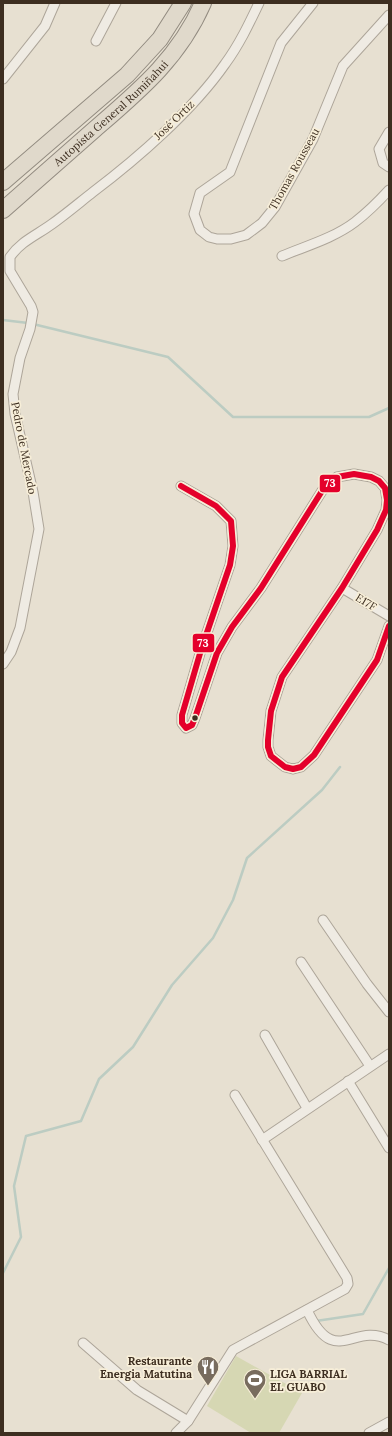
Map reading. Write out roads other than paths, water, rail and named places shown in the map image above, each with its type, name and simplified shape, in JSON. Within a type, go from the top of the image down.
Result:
[{"type":"highway","name":"Autopista General Rumiñahui","points":[[3,182],[127,75],[160,39],[183,3]]},
{"type":"highway","name":"Autopista General Rumiñahui","points":[[3,210],[150,82],[176,50],[197,17],[203,3]]},
{"type":"street","points":[[3,79],[45,26],[55,3]]},
{"type":"street","points":[[96,42],[116,3]]},
{"type":"street","name":"José Ortiz","points":[[65,214],[113,177],[169,126],[207,87],[240,41],[259,3]]},
{"type":"street","name":"Thomas Rousseau","points":[[313,3],[281,43],[230,172],[200,193],[194,214],[200,230],[209,236],[217,239],[231,239],[246,235],[262,223],[275,207],[313,139],[343,66],[389,15]]},
{"type":"street","points":[[389,132],[379,149],[383,163],[389,167]]},
{"type":"street","points":[[282,256],[335,234],[354,223],[371,209],[389,190]]},
{"type":"street","name":"Pedro de Mercado","points":[[3,664],[11,652],[20,628],[39,529],[33,492],[15,414],[14,394],[20,358],[30,329],[33,312],[31,306],[12,276],[9,265],[12,254],[24,241],[65,214]]},
{"type":"street","points":[[181,486],[216,506],[231,521],[232,546],[230,565],[201,650],[182,723],[186,728],[192,725],[221,646],[232,627],[261,588],[322,491],[337,477],[354,474],[371,477],[379,481],[385,488],[387,500],[386,510],[377,530],[342,588],[282,677],[271,711],[268,740],[271,756],[285,767],[293,769],[302,767],[314,755],[385,650],[389,626]]},
{"type":"street","name":"E17F","points":[[342,588],[389,616]]},
{"type":"street","points":[[323,920],[367,984],[389,1012]]},
{"type":"street","points":[[301,962],[370,1066]]},
{"type":"street","points":[[265,1035],[307,1108]]},
{"type":"street","points":[[262,1140],[307,1108],[389,1054]]},
{"type":"street","points":[[348,1081],[389,1148]]},
{"type":"street","points":[[176,1433],[188,1421],[233,1350],[345,1289],[348,1284],[347,1278],[235,1095]]},
{"type":"street","points":[[307,1310],[317,1327],[326,1338],[332,1341],[339,1342],[372,1335],[380,1335],[389,1340]]},
{"type":"street","points":[[83,1343],[138,1390],[188,1421]]},
{"type":"street","points":[[369,1433],[389,1422]]},
{"type":"waterway","points":[[3,320],[28,323]]},
{"type":"waterway","points":[[33,324],[168,357],[233,417],[369,417],[389,408]]},
{"type":"waterway","points":[[3,1273],[21,1237],[14,1186],[26,1136],[81,1121],[99,1079],[133,1047],[172,985],[213,938],[233,900],[247,858],[322,790],[340,767]]},
{"type":"waterway","points":[[316,1321],[363,1314],[389,1268]]},
{"type":"place","name":"Restaurante Energia Matutina","points":[[208,1386]]},
{"type":"place","name":"LIGA BARRIAL EL GUABO","points":[[255,1400]]}]
